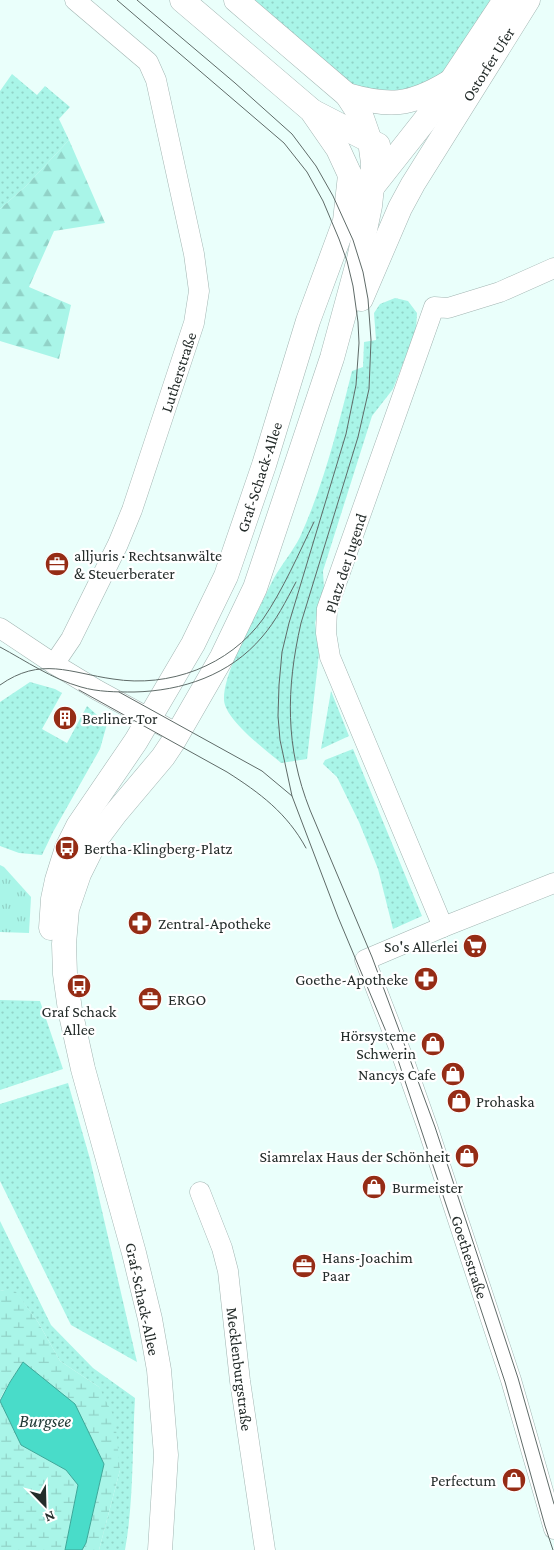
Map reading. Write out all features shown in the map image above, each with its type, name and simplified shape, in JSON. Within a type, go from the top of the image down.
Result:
[{"type":"street","name":"Lutherstraße","points":[[54,664],[72,639],[118,544],[132,510],[194,324],[199,291],[194,254],[156,80],[148,62],[75,0]]},
{"type":"street","points":[[182,0],[311,110],[370,142],[384,148],[400,151]]},
{"type":"street","points":[[236,0],[347,95],[362,118],[370,142],[373,163],[366,194]]},
{"type":"street","name":"Ostorfer Ufer","points":[[356,224],[366,194],[426,119],[505,0]]},
{"type":"street","name":"Ostorfer Ufer","points":[[400,208],[448,127],[528,0]]},
{"type":"street","name":"Ostorfer Ufer","points":[[347,95],[369,101],[393,103],[415,99],[434,92],[452,81]]},
{"type":"street","points":[[311,110],[338,149],[350,175],[366,194]]},
{"type":"street","name":"Ostorfer Ufer","points":[[400,151],[419,146],[448,127]]},
{"type":"street","name":"Graf-Schack-Allee","points":[[375,268],[400,151]]},
{"type":"street","points":[[350,175],[356,224],[375,268]]},
{"type":"street","name":"Graf-Schack-Allee","points":[[332,358],[357,310],[400,208]]},
{"type":"street","name":"Graf-Schack-Allee","points":[[160,1550],[166,1455],[159,1370],[150,1319],[134,1252],[79,1054],[70,1010],[65,974],[64,944],[67,910],[79,874],[97,838],[163,757],[178,734],[222,657],[255,588],[332,358],[353,286],[356,224]]},
{"type":"street","name":"Graf-Schack-Allee","points":[[79,1054],[64,1013],[53,970],[51,941],[53,899],[57,880],[78,826],[136,741],[193,644],[226,576],[264,464],[308,321],[356,224]]},
{"type":"street","name":"Platz der Jugend","points":[[443,927],[330,657],[326,633],[327,609],[434,307],[448,308],[500,292],[554,268]]},
{"type":"street","points":[[0,628],[97,690],[178,734]]},
{"type":"street","points":[[443,927],[554,883]]},
{"type":"street","name":"Goethestraße","points":[[443,927],[365,960],[428,1129],[511,1380],[553,1526]]},
{"type":"street","name":"Mecklenburgstraße","points":[[200,1192],[222,1248],[228,1271],[240,1381],[265,1550]]},
{"type":"green space","points":[[236,0],[505,0],[452,81],[393,103],[347,95]]},
{"type":"green space","points":[[12,74],[37,95],[45,86],[70,107],[59,119],[69,140],[26,186],[0,209],[0,91]]},
{"type":"green space","points":[[69,140],[105,223],[54,231],[29,287],[71,305],[59,359],[0,341],[0,209],[26,186]]},
{"type":"green space","points":[[395,298],[408,301],[417,313],[416,330],[393,389],[372,416],[323,571],[324,589],[315,623],[319,654],[307,759],[281,763],[257,743],[231,717],[224,700],[227,680],[247,631],[274,578],[300,537],[309,517],[330,455],[352,371],[363,367],[364,342],[376,340],[374,313],[380,304]]},
{"type":"green space","points":[[30,682],[55,689],[62,693],[42,729],[67,743],[87,706],[107,724],[100,749],[42,855],[19,853],[0,846],[0,702]]},
{"type":"green space","points":[[331,691],[349,736],[321,749]]},
{"type":"green space","points":[[353,749],[422,916],[393,929],[378,869],[359,822],[337,777],[323,764],[325,760]]},
{"type":"green space","points":[[0,865],[31,897],[29,933],[0,932]]},
{"type":"green space","points":[[0,1000],[40,1001],[63,1069],[0,1090]]},
{"type":"green space","points":[[68,1083],[90,1159],[137,1362],[71,1325],[0,1181],[0,1104]]},
{"type":"green space","points":[[0,1221],[51,1325],[93,1368],[135,1398],[131,1493],[125,1550],[99,1550],[120,1470],[99,1387],[60,1361],[38,1322],[13,1289],[0,1291]]},
{"type":"green space","points":[[13,1288],[38,1322],[60,1361],[99,1387],[115,1419],[120,1470],[99,1550],[82,1550],[86,1543],[104,1464],[23,1362],[0,1399],[0,1291]]},
{"type":"green space","points":[[0,1401],[21,1445],[66,1470],[78,1485],[65,1550],[0,1550]]},
{"type":"water","name":"Burgsee","points":[[23,1362],[75,1404],[104,1464],[86,1543],[82,1550],[65,1550],[78,1485],[66,1470],[21,1445],[0,1401]]},
{"type":"tram line","points":[[117,0],[284,143],[307,172],[323,201],[347,261],[358,322],[359,343],[356,385],[346,434],[282,652],[278,716],[280,740],[292,796],[338,917],[398,1060],[505,1382],[553,1550]]},
{"type":"tram line","points":[[137,0],[292,134],[316,166],[333,196],[353,240],[363,272],[368,299],[371,340],[369,389],[358,437],[301,623],[296,647],[291,695],[292,741],[302,787],[310,810],[372,957],[435,1127],[518,1378],[554,1504]]},
{"type":"tram line","points":[[0,685],[15,676],[42,669],[56,669],[113,679],[155,680],[196,670],[215,661],[233,649],[263,619],[284,584],[314,522]]},
{"type":"tram line","points":[[0,647],[49,675],[87,689],[134,692],[170,688],[187,684],[220,671],[249,650],[272,624],[296,582]]},
{"type":"tram line","points":[[79,690],[227,772],[251,788],[281,814],[306,848]]},
{"type":"tram line","points":[[119,692],[262,771],[292,796]]},
{"type":"place","name":"alljuris · Rechtsanwälte & Steuerberater","points":[[57,564]]},
{"type":"place","name":"Berliner Tor","points":[[65,718]]},
{"type":"place","name":"Bertha-Klingberg-Platz","points":[[67,848]]},
{"type":"place","name":"Zentral-Apotheke","points":[[140,923]]},
{"type":"place","name":"So's Allerlei","points":[[475,946]]},
{"type":"place","name":"Goethe-Apotheke","points":[[426,979]]},
{"type":"place","name":"Graf Schack Allee","points":[[79,986]]},
{"type":"place","name":"ERGO","points":[[150,999]]},
{"type":"place","name":"Hörsysteme Schwerin","points":[[433,1044]]},
{"type":"place","name":"Nancys Cafe","points":[[453,1074]]},
{"type":"place","name":"Prohaska","points":[[459,1101]]},
{"type":"place","name":"Siamrelax Haus der Schönheit","points":[[467,1156]]},
{"type":"place","name":"Burmeister","points":[[374,1187]]},
{"type":"place","name":"Hans-Joachim Paar","points":[[304,1266]]},
{"type":"place","name":"Perfectum","points":[[514,1480]]}]
